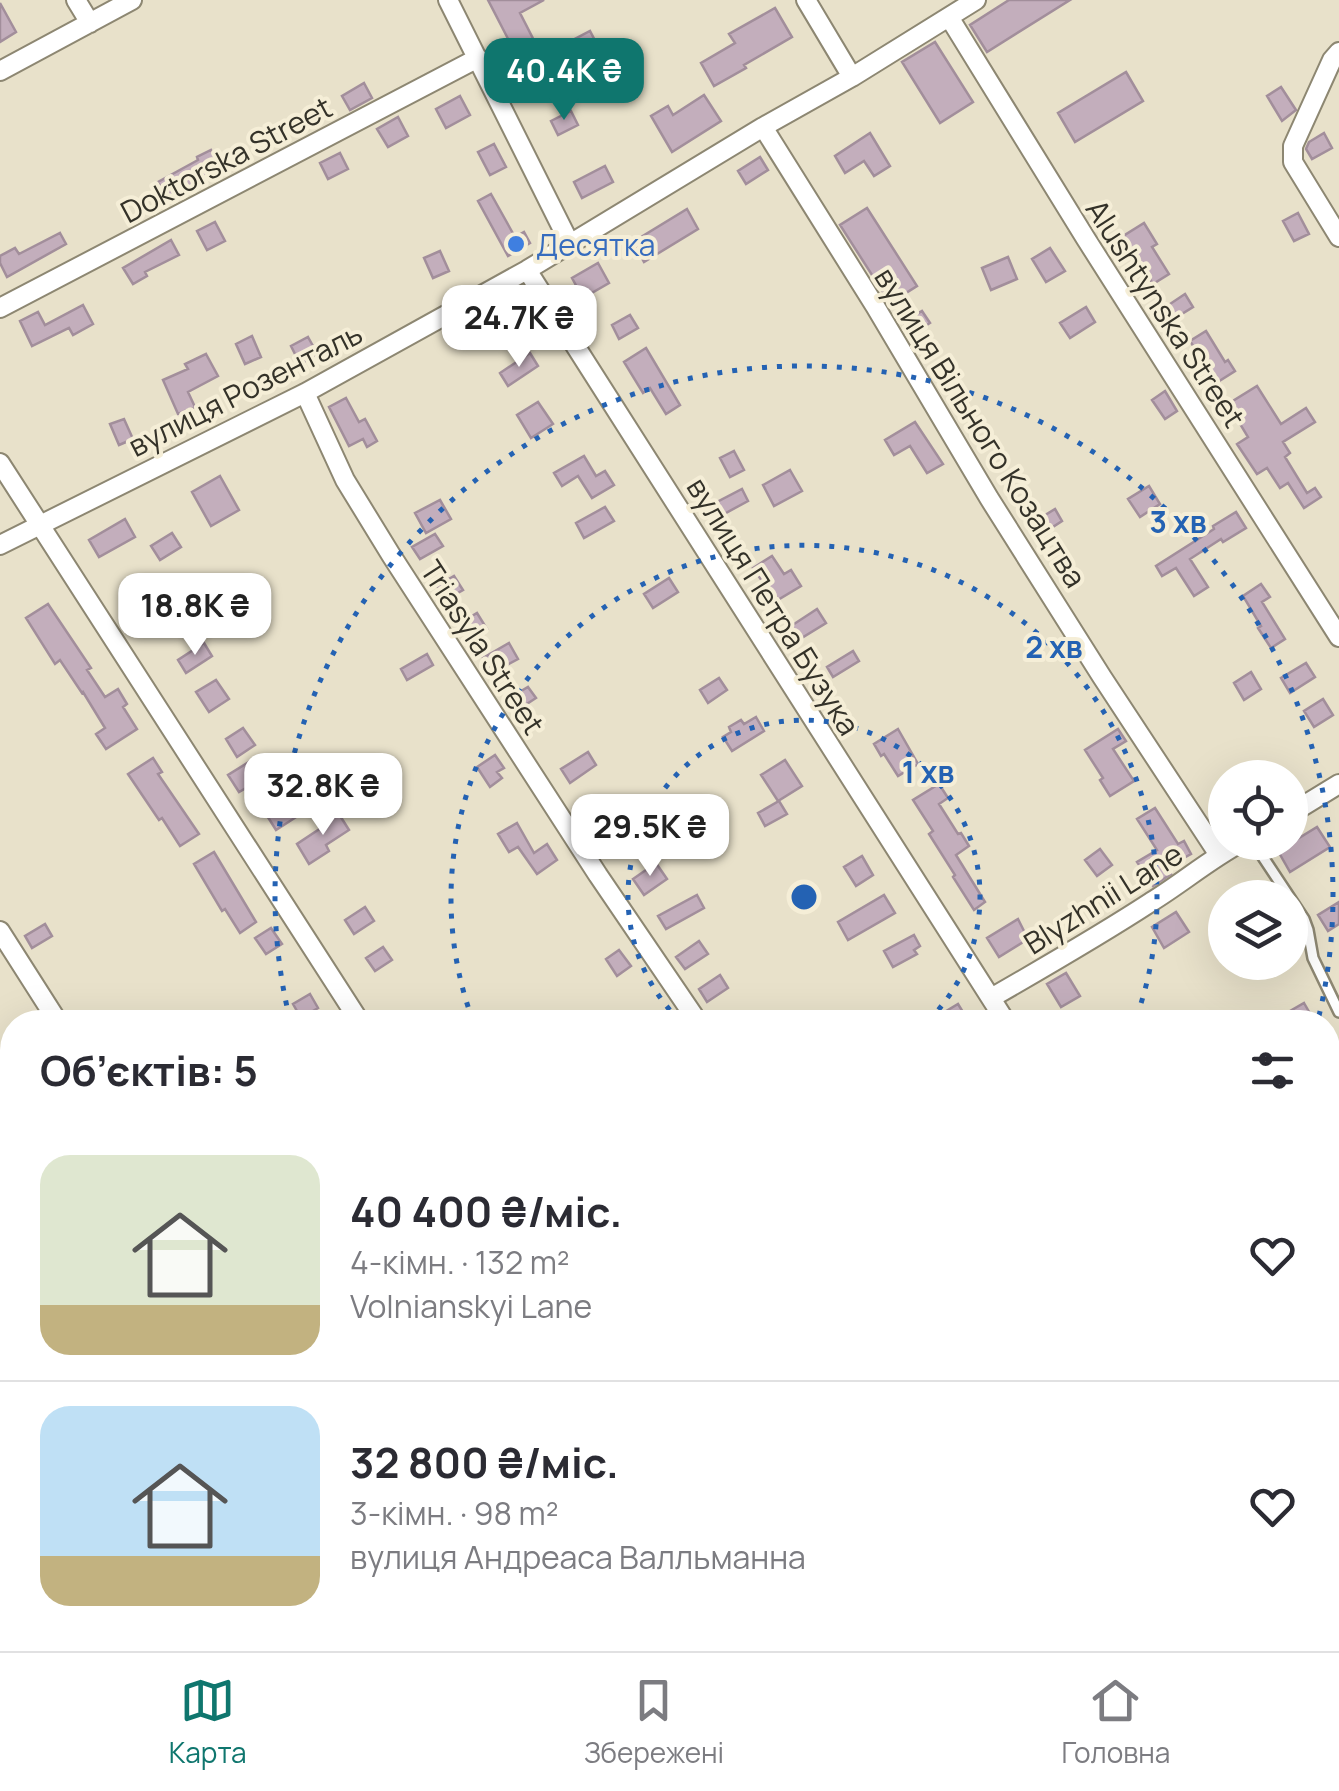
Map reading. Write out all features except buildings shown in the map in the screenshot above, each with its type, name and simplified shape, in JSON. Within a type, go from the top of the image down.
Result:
[{"type":"street","points":[[76,0],[90,23]]},
{"type":"street","points":[[0,71],[132,0]]},
{"type":"street","points":[[448,0],[570,244]]},
{"type":"street","points":[[806,0],[852,77]]},
{"type":"street","name":"вулиця Розенталь","points":[[0,545],[305,393],[528,270],[976,0]]},
{"type":"street","name":"Alushtynska Street","points":[[950,17],[1339,637]]},
{"type":"street","points":[[1339,52],[1332,60],[1292,155],[1339,237]]},
{"type":"street","name":"Doktorska Street","points":[[0,308],[478,58]]},
{"type":"street","name":"вулиця Вільного Козацтва","points":[[763,127],[989,498],[1208,840]]},
{"type":"street","name":"вулиця Петра Бузука","points":[[528,270],[999,1010]]},
{"type":"street","name":"Triasyla Street","points":[[305,393],[344,480],[588,860],[690,1010]]},
{"type":"street","points":[[0,464],[352,1010]]},
{"type":"street","points":[[1308,803],[1339,784]]},
{"type":"street","name":"Blyzhnii Lane","points":[[992,998],[1106,932],[1212,860]]},
{"type":"street","points":[[0,931],[50,1010]]},
{"type":"lane","points":[[1264,860],[1304,919],[1313,958],[1338,1010]]},
{"type":"place","name":"Десятка","points":[[516,244]]}]
